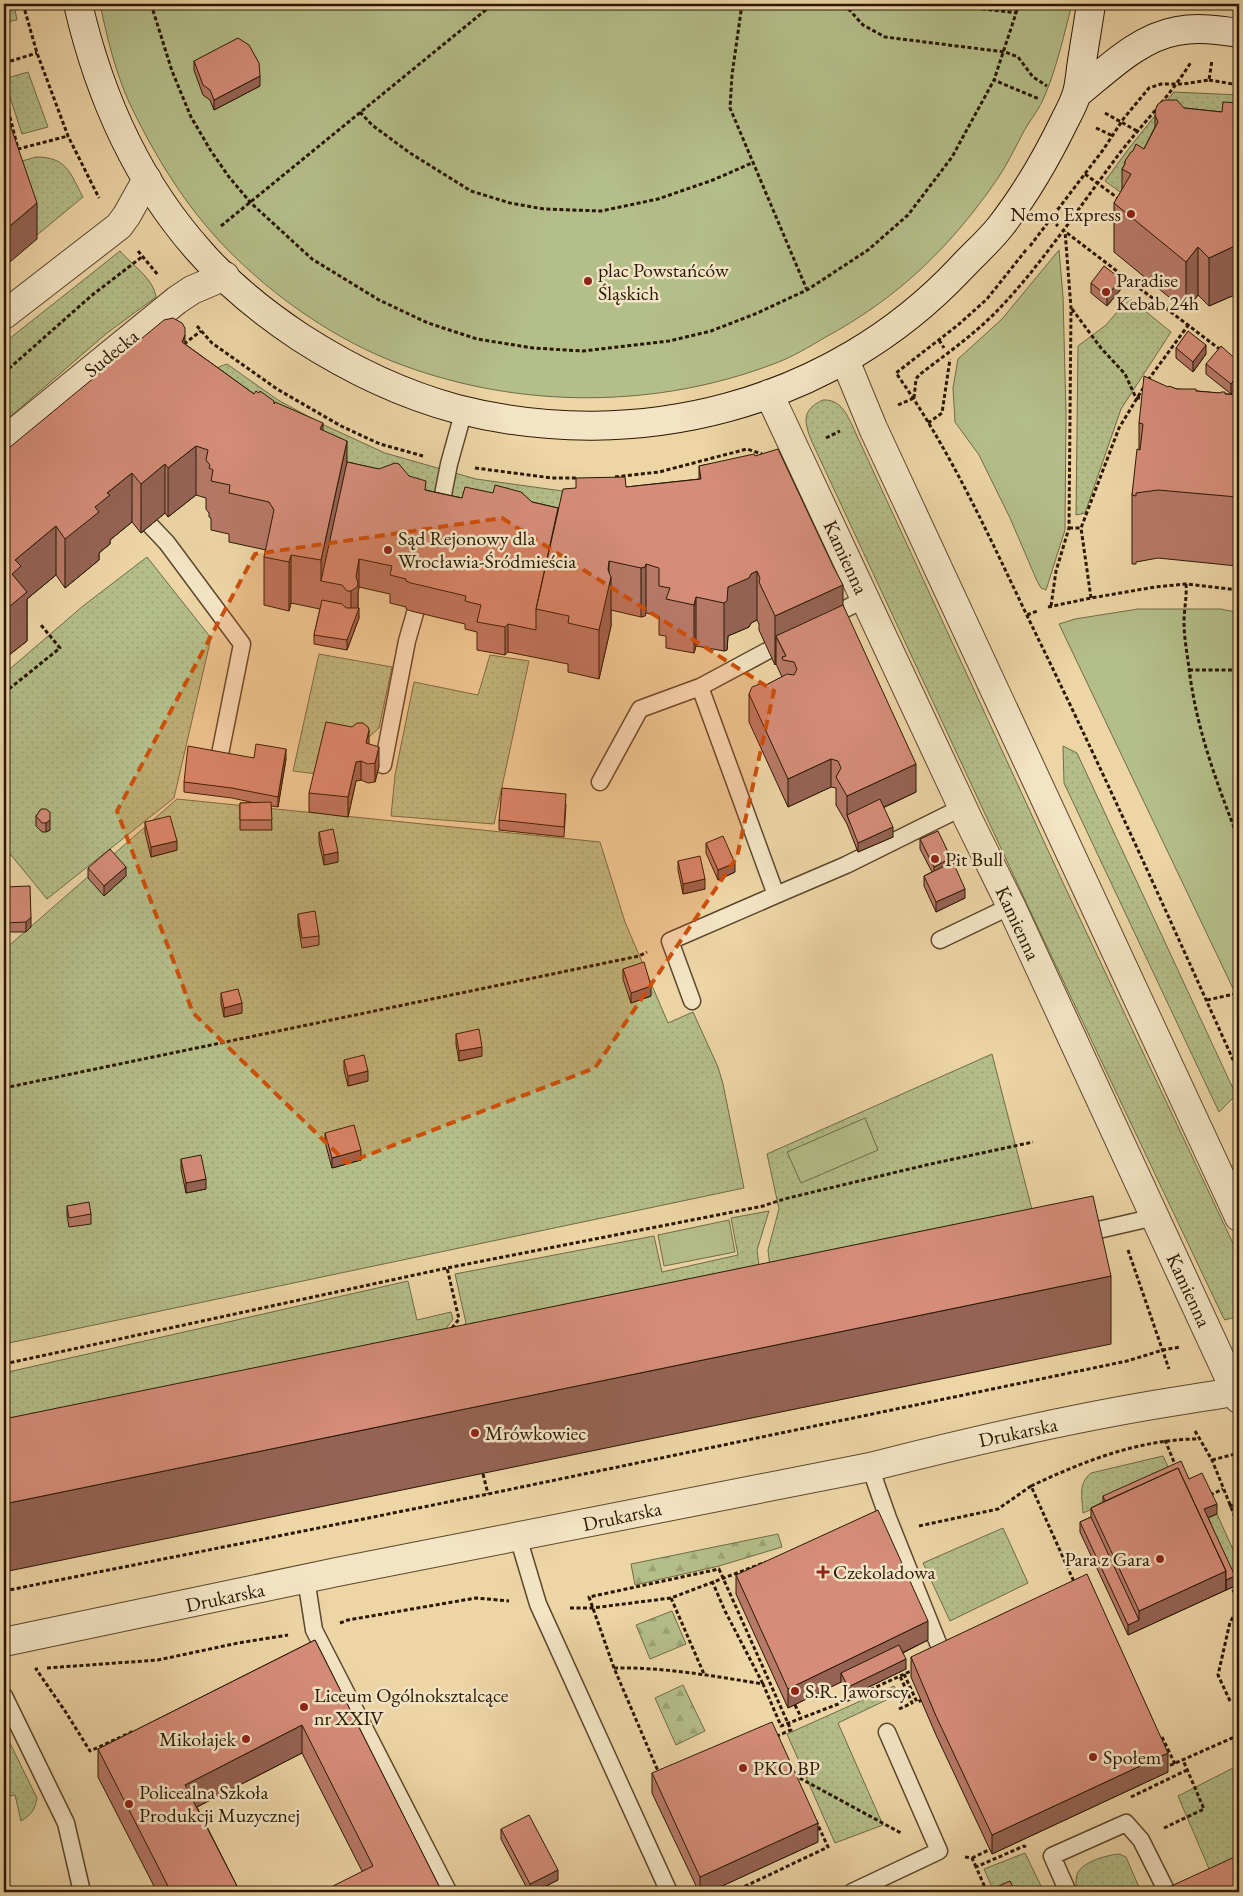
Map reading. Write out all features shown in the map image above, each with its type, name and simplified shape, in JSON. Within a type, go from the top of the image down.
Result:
[{"type":"street","points":[[78,4],[85,37],[101,87],[125,140],[147,179],[195,246],[225,276],[273,318],[324,353],[380,382],[431,401],[464,410],[521,421],[597,426],[682,418],[770,394],[845,360],[890,331],[936,295],[999,227],[1037,173],[1077,94],[1091,4]]},
{"type":"street","points":[[1077,94],[1134,49],[1160,36],[1191,29],[1239,32]]},
{"type":"street","points":[[4,315],[119,226],[147,179]]},
{"type":"street","name":"Sudecka","points":[[4,441],[56,410],[178,300],[192,290],[225,276]]},
{"type":"street","points":[[845,360],[873,428],[1239,1217]]},
{"type":"street","name":"Kamienna","points":[[770,394],[1238,1394]]},
{"type":"street","name":"Drukarska","points":[[4,1642],[306,1579],[870,1467],[1038,1428],[1153,1405],[1238,1394]]},
{"type":"lane","points":[[438,521],[449,464],[464,410]]},
{"type":"lane","points":[[150,525],[167,543],[242,644],[220,754]]},
{"type":"lane","points":[[832,615],[865,599]]},
{"type":"lane","points":[[383,765],[407,641],[415,612]]},
{"type":"lane","points":[[600,782],[640,709],[700,687],[769,650]]},
{"type":"lane","points":[[700,687],[776,895]]},
{"type":"lane","points":[[692,1001],[670,941],[846,865],[963,807]]},
{"type":"lane","points":[[940,940],[1011,906]]},
{"type":"lane","points":[[1067,1237],[1155,1217]]},
{"type":"lane","points":[[870,1467],[888,1518],[938,1643]]},
{"type":"lane","points":[[518,1537],[538,1604],[669,1892]]},
{"type":"lane","points":[[306,1579],[314,1630],[447,1889]]},
{"type":"lane","points":[[4,1696],[66,1823],[82,1892]]},
{"type":"lane","points":[[852,1892],[939,1851],[887,1732]]},
{"type":"lane","points":[[1068,1892],[1052,1856],[1126,1823],[1141,1840],[1167,1892]]},
{"type":"path","points":[[23,4],[36,53],[68,136],[103,205]]},
{"type":"path","points":[[151,4],[172,71],[191,117],[229,178],[252,203],[312,259],[379,300],[428,323],[477,339],[533,348],[583,351],[677,339],[711,331],[755,314],[807,290],[868,250],[908,215],[952,158],[994,80],[1005,52],[1019,4]]},
{"type":"path","points":[[216,230],[252,203],[493,4]]},
{"type":"path","points":[[742,4],[732,75],[730,108],[807,290]]},
{"type":"path","points":[[844,4],[863,25],[885,37],[1005,52],[1018,58],[1033,77],[1048,87]]},
{"type":"path","points":[[943,4],[1017,13]]},
{"type":"path","points":[[4,63],[36,53]]},
{"type":"path","points":[[914,398],[918,375],[994,314],[1018,288],[1137,131],[1177,84],[1192,60]]},
{"type":"path","points":[[1209,80],[1212,62]]},
{"type":"path","points":[[994,80],[1043,100]]},
{"type":"path","points":[[1239,85],[1209,80],[1161,84],[1148,88],[1051,220],[987,300],[896,373],[914,398],[966,489],[1139,850],[1239,1073]]},
{"type":"path","points":[[360,112],[372,125],[410,153],[471,190],[510,203],[544,209],[601,211],[658,199],[713,180],[752,163]]},
{"type":"path","points":[[1105,113],[1137,131]]},
{"type":"path","points":[[9,114],[18,149],[68,136]]},
{"type":"path","points":[[1096,128],[1113,136]]},
{"type":"path","points":[[1085,174],[1120,200]]},
{"type":"path","points":[[1051,220],[1058,226]]},
{"type":"path","points":[[1225,353],[1066,232],[1071,308],[1069,528],[1056,571],[1050,607],[1155,587],[1186,584],[1239,590]]},
{"type":"path","points":[[137,249],[163,281]]},
{"type":"path","points":[[4,373],[92,296],[143,256]]},
{"type":"path","points":[[1071,308],[1101,348],[1125,374],[1136,398]]},
{"type":"path","points":[[1090,598],[1081,528],[1119,428],[1136,398],[1189,324]]},
{"type":"path","points":[[180,346],[201,331]]},
{"type":"path","points":[[938,340],[944,348]]},
{"type":"path","points":[[928,424],[942,413],[950,359]]},
{"type":"path","points":[[1136,398],[1146,398]]},
{"type":"path","points":[[822,440],[844,429]]},
{"type":"path","points":[[1069,528],[1081,528]]},
{"type":"path","points":[[1186,584],[1184,623],[1189,670],[1199,727],[1211,767],[1239,840]]},
{"type":"path","points":[[1027,615],[1037,612]]},
{"type":"path","points":[[4,693],[60,648],[41,625]]},
{"type":"path","points":[[1189,670],[1231,670],[1239,672]]},
{"type":"path","points":[[4,1088],[640,956],[670,941]]},
{"type":"path","points":[[1207,1000],[1239,993]]},
{"type":"path","points":[[4,1364],[447,1268],[763,1206],[784,1199],[926,1165],[1033,1142]]},
{"type":"path","points":[[447,1268],[460,1319],[448,1334]]},
{"type":"path","points":[[4,1591],[488,1494],[1127,1361],[1163,1350],[1183,1347]]},
{"type":"path","points":[[1192,1424],[1212,1460],[1239,1527]]},
{"type":"path","points":[[888,1518],[899,1530],[998,1509],[1031,1486],[1114,1452],[1165,1440],[1200,1439]]},
{"type":"path","points":[[1165,1440],[1178,1472]]},
{"type":"path","points":[[1212,1460],[1239,1453]]},
{"type":"path","points":[[483,1474],[488,1494]]},
{"type":"path","points":[[1031,1486],[1078,1589]]},
{"type":"path","points":[[1208,1496],[1223,1489]]},
{"type":"path","points":[[1229,1506],[1239,1503]]},
{"type":"path","points":[[592,1608],[671,1598],[768,1561]]},
{"type":"path","points":[[719,1569],[791,1730],[664,1785],[614,1668],[592,1608],[589,1597],[719,1569]]},
{"type":"path","points":[[741,1571],[744,1578]]},
{"type":"path","points":[[712,1581],[725,1611],[763,1684],[781,1726]]},
{"type":"path","points":[[1229,1582],[1235,1594],[1238,1608],[1230,1622],[1218,1675],[1230,1701]]},
{"type":"path","points":[[334,1625],[348,1620],[476,1598],[512,1601]]},
{"type":"path","points":[[671,1598],[704,1674]]},
{"type":"path","points":[[142,1728],[90,1751],[36,1669],[158,1660],[238,1643],[294,1634]]},
{"type":"path","points":[[614,1668],[643,1667],[704,1674],[763,1684]]},
{"type":"path","points":[[781,1744],[775,1729],[781,1726],[846,1701],[914,1670],[918,1676]]},
{"type":"path","points":[[904,1674],[917,1702],[927,1698]]},
{"type":"path","points":[[900,1676],[906,1690]]},
{"type":"path","points":[[795,1705],[801,1717]]},
{"type":"path","points":[[1164,1768],[1239,1735]]},
{"type":"path","points":[[1162,1737],[1175,1764]]},
{"type":"path","points":[[1141,1840],[1204,1809],[1183,1760]]},
{"type":"path","points":[[791,1768],[799,1784]]},
{"type":"path","points":[[1142,1791],[1187,1770]]},
{"type":"path","points":[[661,1780],[670,1776]]},
{"type":"path","points":[[795,1776],[883,1824],[939,1851],[972,1858],[996,1846]]},
{"type":"path","points":[[733,1892],[828,1847],[816,1820]]},
{"type":"path","points":[[976,1867],[1024,1846]]},
{"type":"path","points":[[972,1858],[987,1892]]},
{"type":"highlighted area","points":[[502,518],[774,691],[737,857],[595,1068],[347,1163],[193,1013],[117,811],[255,554]]},
{"type":"green space","points":[[4,4],[14,4],[17,20],[11,21],[4,34]]},
{"type":"green space","name":"plac Powstańców Śląskich","points":[[100,4],[1072,4],[1057,62],[1045,95],[1002,172],[961,227],[921,269],[899,288],[851,323],[800,352],[776,363],[731,378],[684,389],[637,395],[589,398],[541,396],[494,390],[447,379],[402,365],[354,344],[286,301],[246,267],[212,233],[160,161],[124,90],[112,54]]},
{"type":"green space","points":[[28,72],[48,127],[22,134],[4,79]]},
{"type":"green space","points":[[1174,92],[1239,95],[1239,152],[1131,200],[1105,181]]},
{"type":"green space","points":[[36,157],[55,160],[61,163],[71,174],[83,197],[37,235],[12,164]]},
{"type":"green space","points":[[1059,250],[1063,297],[1066,413],[1065,530],[1046,590],[1041,588],[1037,581],[1010,518],[979,455],[955,422],[953,388],[958,359],[1002,319]]},
{"type":"green space","points":[[120,251],[147,278],[156,297],[107,333],[4,422],[4,343]]},
{"type":"green space","points":[[1129,298],[1171,332],[1121,409],[1085,513],[1076,515],[1078,346],[1106,325]]},
{"type":"green space","points":[[227,364],[278,400],[326,426],[385,453],[476,479],[577,493],[577,521],[372,481],[216,368]]},
{"type":"green space","points":[[823,400],[829,400],[838,404],[850,420],[1064,885],[1239,1256],[1239,1316],[1225,1320],[1223,1317],[1040,932],[812,442],[807,428],[806,417],[811,408]]},
{"type":"green space","points":[[147,557],[211,638],[174,798],[47,899],[11,855],[4,855],[4,674],[83,606]]},
{"type":"green space","points":[[1138,609],[1221,609],[1239,613],[1239,1001],[1059,624],[1075,619]]},
{"type":"green space","points":[[319,654],[392,667],[379,728],[317,774],[293,771]]},
{"type":"green space","points":[[490,655],[529,661],[494,824],[391,816],[395,775],[414,682],[478,695]]},
{"type":"green space","points":[[1063,746],[1077,753],[1236,1095],[1219,1112],[1064,783]]},
{"type":"green space","points":[[177,799],[600,842],[625,922],[668,1023],[693,1012],[718,1067],[744,1188],[4,1344],[4,950]]},
{"type":"green space","points":[[992,1054],[1037,1229],[772,1285],[768,1250],[779,1209],[767,1154]]},
{"type":"green space","points":[[865,1118],[878,1150],[801,1183],[787,1152]]},
{"type":"green space","points":[[769,1211],[757,1250],[762,1289],[446,1344],[466,1323],[455,1274],[654,1236],[662,1272],[738,1255],[731,1218]]},
{"type":"green space","points":[[729,1220],[735,1252],[664,1266],[658,1235]]},
{"type":"green space","points":[[408,1281],[417,1320],[451,1312],[453,1319],[436,1342],[4,1446],[4,1373]]},
{"type":"green space","points":[[1163,1456],[1172,1475],[1083,1513],[1082,1486],[1091,1473]]},
{"type":"green space","points":[[1217,1514],[1239,1563],[1239,1589],[1206,1520]]},
{"type":"green space","points":[[1003,1528],[1028,1583],[950,1621],[923,1563]]},
{"type":"green space","points":[[778,1534],[782,1547],[719,1566],[635,1585],[631,1564]]},
{"type":"green space","points":[[672,1611],[686,1644],[650,1659],[636,1625]]},
{"type":"green space","points":[[683,1685],[705,1731],[676,1745],[655,1698]]},
{"type":"green space","points":[[894,1686],[899,1694],[838,1723],[883,1825],[835,1843],[787,1734]]},
{"type":"green space","points":[[4,1731],[37,1798],[32,1812],[21,1821],[15,1795],[4,1797]]},
{"type":"green space","points":[[1239,1765],[1239,1867],[1213,1878],[1178,1796]]},
{"type":"green space","points":[[1025,1853],[1044,1892],[994,1892],[984,1869]]},
{"type":"green space","points":[[1119,1854],[1126,1857],[1141,1892],[1077,1892],[1076,1877],[1081,1868],[1097,1859]]},
{"type":"building","points":[[238,38],[249,45],[259,63],[260,76],[214,100],[210,90],[203,85],[194,61]]},
{"type":"building","points":[[4,91],[10,109],[5,110],[37,203],[4,231]]},
{"type":"building","points":[[1164,100],[1177,100],[1184,108],[1222,112],[1223,102],[1239,103],[1239,244],[1209,258],[1198,247],[1186,262],[1114,203],[1131,174],[1122,169],[1125,161],[1136,144],[1144,149],[1158,122],[1155,115],[1156,108]]},
{"type":"building","points":[[1104,266],[1121,279],[1107,296],[1091,283]]},
{"type":"building","points":[[173,318],[182,323],[185,328],[182,342],[254,394],[256,391],[259,393],[260,391],[274,401],[274,404],[275,402],[323,423],[320,429],[347,441],[321,560],[291,555],[289,562],[264,557],[274,510],[269,502],[229,493],[230,485],[211,481],[213,470],[209,468],[210,465],[206,460],[208,450],[196,446],[168,468],[165,464],[141,484],[132,473],[107,493],[110,495],[95,507],[99,512],[65,539],[56,526],[15,560],[21,566],[12,574],[27,592],[4,611],[4,452],[164,320]]},
{"type":"building","points":[[1188,331],[1206,345],[1193,362],[1176,348]]},
{"type":"building","points":[[1221,346],[1239,362],[1239,373],[1231,384],[1206,364]]},
{"type":"building","points":[[1144,376],[1177,389],[1196,389],[1196,391],[1225,392],[1225,394],[1239,395],[1239,498],[1158,490],[1136,493],[1136,496],[1132,495],[1137,449],[1140,450],[1143,424],[1139,423]]},
{"type":"building","points":[[778,449],[843,585],[775,616],[759,582],[760,578],[757,571],[751,574],[749,578],[728,587],[727,601],[724,603],[696,597],[694,605],[666,599],[670,588],[659,586],[659,568],[646,564],[645,567],[641,568],[609,561],[608,570],[611,577],[599,630],[568,623],[569,616],[536,609],[563,489],[576,488],[576,478],[625,477],[626,487],[701,479],[699,466],[754,454],[755,456]]},
{"type":"building","points":[[347,462],[379,469],[395,463],[399,464],[409,476],[426,481],[425,490],[438,493],[462,498],[465,487],[493,493],[495,485],[521,492],[532,502],[558,508],[536,609],[536,630],[508,624],[505,627],[477,622],[481,605],[465,601],[466,596],[411,583],[406,581],[406,579],[390,575],[392,566],[359,559],[356,577],[357,587],[351,591],[347,591],[342,585],[321,581]]},
{"type":"building","points":[[322,600],[342,604],[346,608],[359,608],[347,640],[314,635]]},
{"type":"building","points":[[843,605],[916,764],[847,796],[836,777],[841,768],[838,761],[831,759],[788,779],[749,694],[752,687],[762,683],[766,685],[787,674],[794,675],[797,669],[794,662],[783,660],[782,657],[786,656],[776,636]]},
{"type":"building","points":[[326,722],[352,727],[357,723],[363,723],[369,730],[366,743],[379,747],[375,763],[356,762],[348,797],[309,793]]},
{"type":"building","points":[[256,744],[286,749],[278,797],[232,788],[184,782],[188,746],[254,758]]},
{"type":"building","points":[[502,788],[566,794],[564,827],[499,820]]},
{"type":"building","points":[[880,799],[893,827],[858,843],[847,815]]},
{"type":"building","points":[[271,802],[272,820],[240,820],[240,803]]},
{"type":"building","points":[[41,809],[46,809],[50,812],[50,820],[46,823],[42,823],[36,816]]},
{"type":"building","points":[[170,816],[177,841],[151,847],[145,822]]},
{"type":"building","points":[[333,829],[338,852],[324,855],[319,832]]},
{"type":"building","points":[[938,831],[951,858],[934,867],[920,839]]},
{"type":"building","points":[[723,836],[735,863],[718,870],[706,843]]},
{"type":"building","points":[[110,849],[126,867],[104,886],[88,868]]},
{"type":"building","points":[[700,856],[705,879],[683,884],[678,861]]},
{"type":"building","points":[[953,862],[965,889],[936,902],[924,876]]},
{"type":"building","points":[[30,886],[31,917],[26,922],[4,923],[4,887]]},
{"type":"building","points":[[315,911],[319,936],[302,938],[298,914]]},
{"type":"building","points":[[644,962],[651,986],[631,993],[623,969]]},
{"type":"building","points":[[238,989],[242,1003],[224,1008],[221,993]]},
{"type":"building","points":[[479,1029],[482,1047],[459,1051],[456,1034]]},
{"type":"building","points":[[364,1055],[368,1071],[348,1076],[344,1060]]},
{"type":"building","points":[[354,1125],[361,1150],[332,1158],[325,1133]]},
{"type":"building","points":[[201,1155],[206,1179],[186,1183],[181,1159]]},
{"type":"building","points":[[1093,1196],[1111,1276],[4,1504],[4,1419]]},
{"type":"building","points":[[89,1202],[91,1214],[69,1218],[67,1206]]},
{"type":"building","points":[[1181,1461],[1189,1479],[1202,1473],[1217,1504],[1204,1509],[1235,1576],[1226,1580],[1226,1571],[1178,1468],[1105,1501],[1103,1496]]},
{"type":"building","points":[[1178,1468],[1226,1571],[1139,1611],[1091,1508]]},
{"type":"building","points":[[878,1510],[928,1621],[788,1689],[736,1575]]},
{"type":"building","points":[[1091,1517],[1139,1620],[1128,1625],[1080,1522]]},
{"type":"building","points":[[1087,1574],[1168,1753],[992,1835],[936,1716],[911,1657]]},
{"type":"building","points":[[315,1640],[442,1892],[321,1892],[373,1866],[302,1725],[185,1785],[240,1892],[171,1892],[98,1749]]},
{"type":"building","points":[[899,1645],[906,1659],[848,1687],[841,1673]]},
{"type":"building","points":[[772,1722],[818,1823],[700,1877],[652,1773]]},
{"type":"building","points":[[529,1815],[558,1870],[530,1884],[501,1829]]},
{"type":"building","points":[[1239,1855],[1239,1892],[1158,1892]]},
{"type":"building","points":[[1010,1881],[1015,1892],[985,1892]]},
{"type":"place","name":"Nemo Express","points":[[1131,214]]},
{"type":"place","name":"plac Powstańców Śląskich","points":[[588,281]]},
{"type":"place","name":"Paradise Kebab 24h","points":[[1106,292]]},
{"type":"place","name":"Sąd Rejonowy dla Wrocławia-Śródmieścia","points":[[388,550]]},
{"type":"place","name":"Pit Bull","points":[[935,859]]},
{"type":"place","name":"Mrówkowiec","points":[[475,1433]]},
{"type":"place","name":"Para z Gara","points":[[1160,1559]]},
{"type":"place","name":"Czekoladowa","points":[[823,1572]]},
{"type":"place","name":"S.R. Jaworscy","points":[[795,1691]]},
{"type":"place","name":"Liceum Ogólnoksztalcące nr XXIV","points":[[304,1707]]},
{"type":"place","name":"Mikołajek","points":[[246,1739]]},
{"type":"place","name":"Społem","points":[[1093,1757]]},
{"type":"place","name":"PKO BP","points":[[743,1768]]},
{"type":"place","name":"Policealna Szkoła Produkcji Muzycznej","points":[[129,1804]]}]
